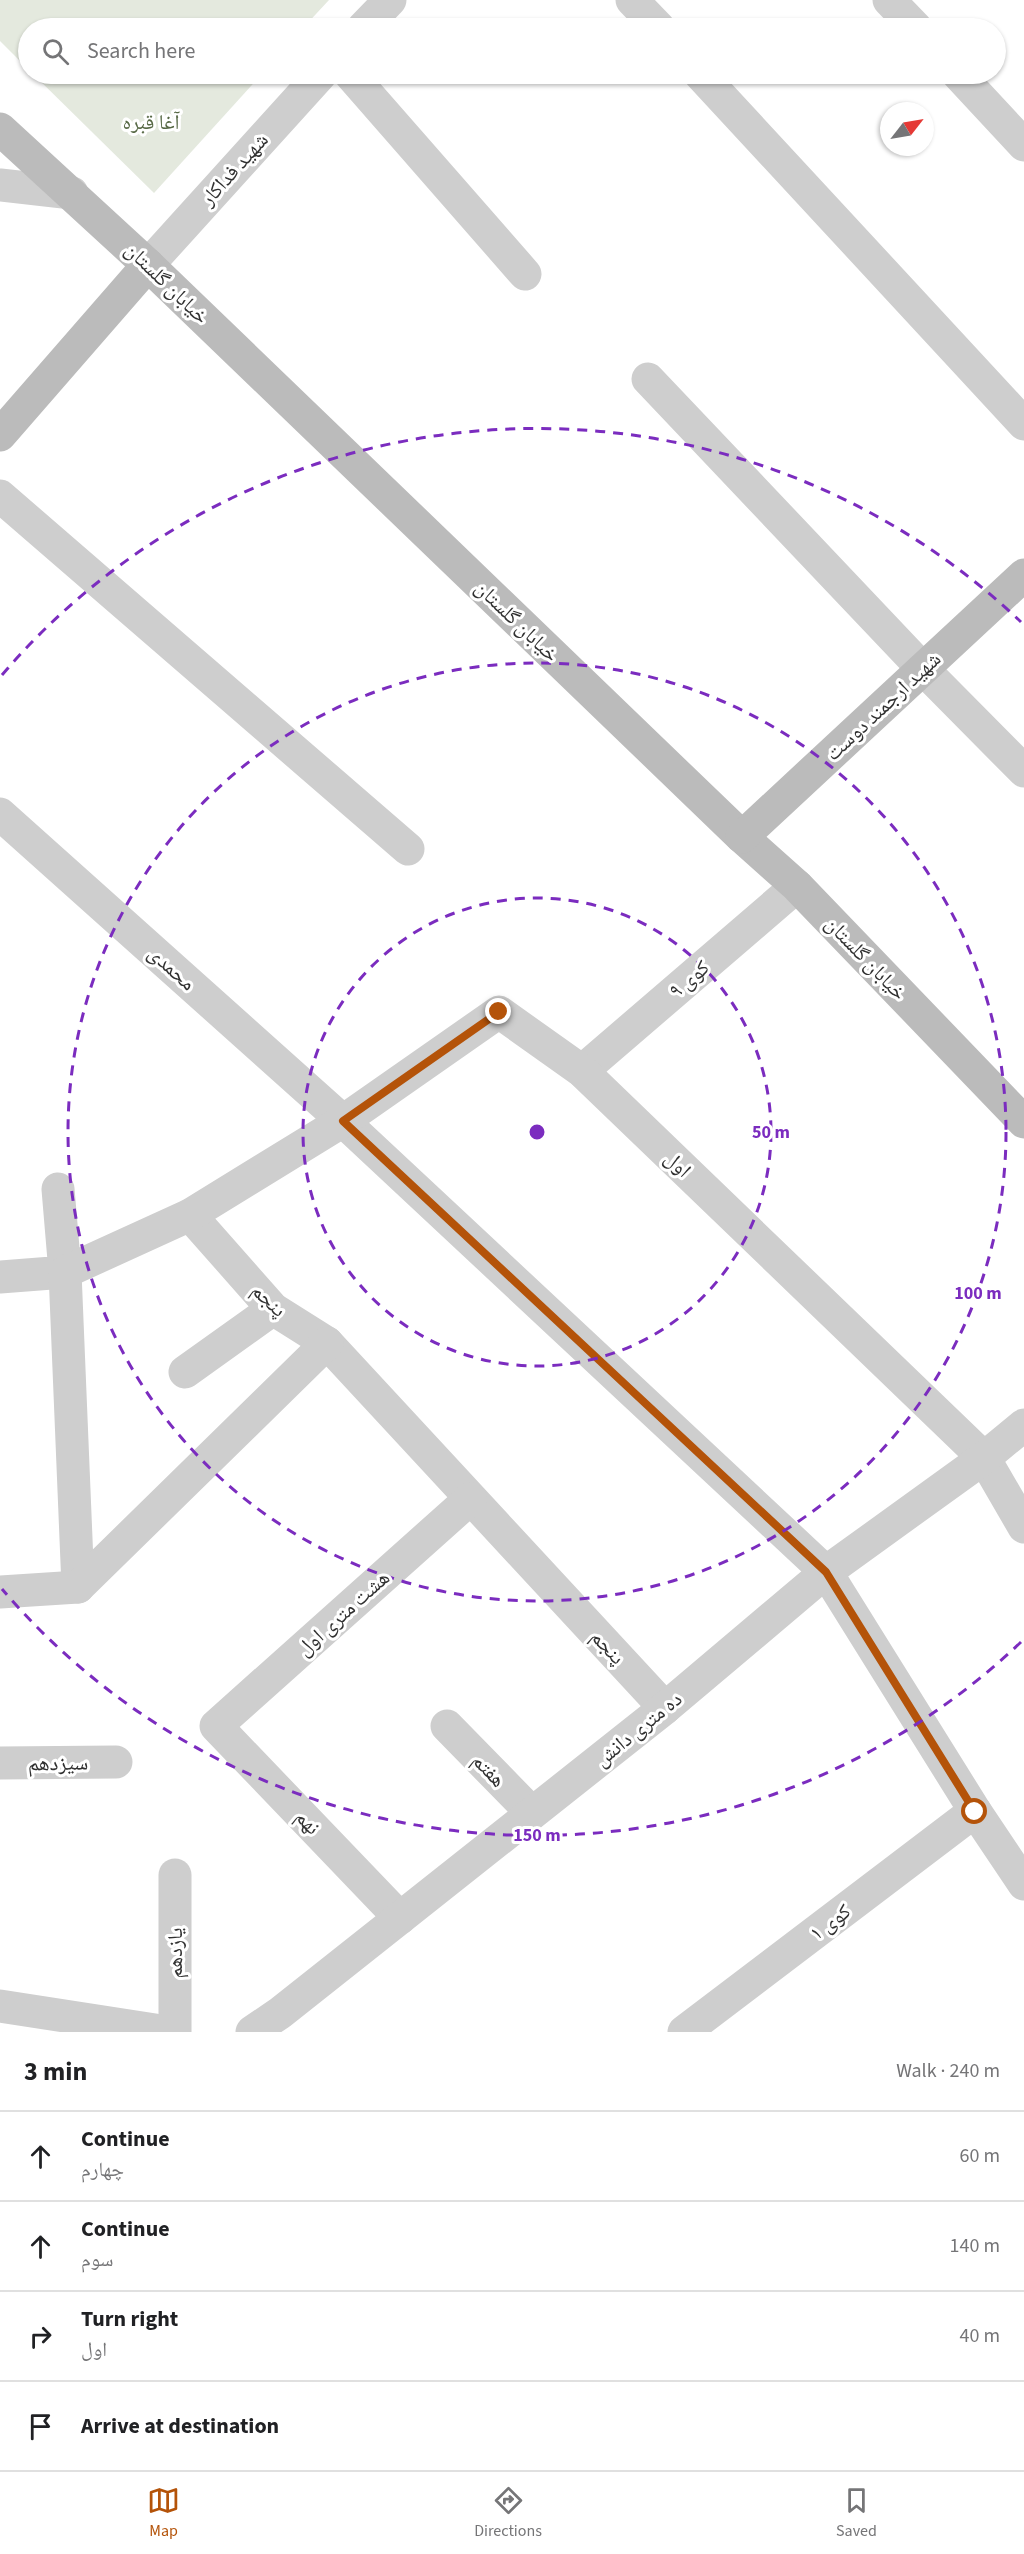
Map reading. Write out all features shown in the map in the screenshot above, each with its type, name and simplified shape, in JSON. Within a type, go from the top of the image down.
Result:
[{"type":"main road","name":"خیابان گلستان","points":[[0,129],[148,265],[742,837],[797,886],[1024,1122]]},
{"type":"main road","points":[[0,435],[148,265]]},
{"type":"main road","name":"شهید ارجمند دوست","points":[[742,837],[1024,575]]},
{"type":"street","points":[[373,18],[390,0]]},
{"type":"street","points":[[632,0],[649,18]]},
{"type":"street","points":[[889,0],[906,18]]},
{"type":"street","name":"شهید فداکار","points":[[148,265],[312,84]]},
{"type":"street","points":[[359,84],[525,274]]},
{"type":"street","points":[[709,84],[1024,424]]},
{"type":"street","points":[[967,84],[1024,145]]},
{"type":"street","points":[[0,185],[72,193]]},
{"type":"street","points":[[648,380],[923,669],[1024,771]]},
{"type":"street","points":[[0,496],[408,849]]},
{"type":"street","name":"محمدی","points":[[0,814],[343,1121],[826,1572],[975,1812],[1024,1884]]},
{"type":"street","name":"کوی ۹","points":[[582,1071],[797,886]]},
{"type":"street","name":"اول","points":[[343,1121],[499,1012],[582,1071],[984,1458],[1024,1527]]},
{"type":"street","points":[[0,1278],[65,1272],[190,1215],[343,1121]]},
{"type":"street","points":[[58,1188],[65,1272],[78,1587]]},
{"type":"street","name":"پنجم","points":[[190,1215],[273,1310],[327,1343],[664,1708]]},
{"type":"street","points":[[185,1372],[273,1310]]},
{"type":"street","points":[[0,1592],[78,1587],[327,1343]]},
{"type":"street","name":"ده متری دانش","points":[[252,2032],[280,2013],[664,1708],[826,1572],[984,1458],[1024,1425]]},
{"type":"street","name":"هشت متری اول","points":[[216,1726],[470,1499]]},
{"type":"street","name":"نهم","points":[[216,1726],[400,1918]]},
{"type":"street","name":"هفتم","points":[[447,1726],[532,1813]]},
{"type":"street","name":"سیزدهم","points":[[0,1763],[117,1762]]},
{"type":"street","name":"کوی ۱","points":[[684,2032],[975,1812]]},
{"type":"street","name":"یازدهم","points":[[175,1875],[175,2032]]},
{"type":"street","points":[[0,2006],[55,2023],[168,2032]]},
{"type":"green space","points":[[0,0],[329,0],[312,18],[18,18],[18,59],[0,41]]},
{"type":"green space","name":"آغا قبره","points":[[43,84],[253,84],[154,193]]},
{"type":"route","points":[[499,1012],[343,1121],[826,1572],[975,1812]]}]
